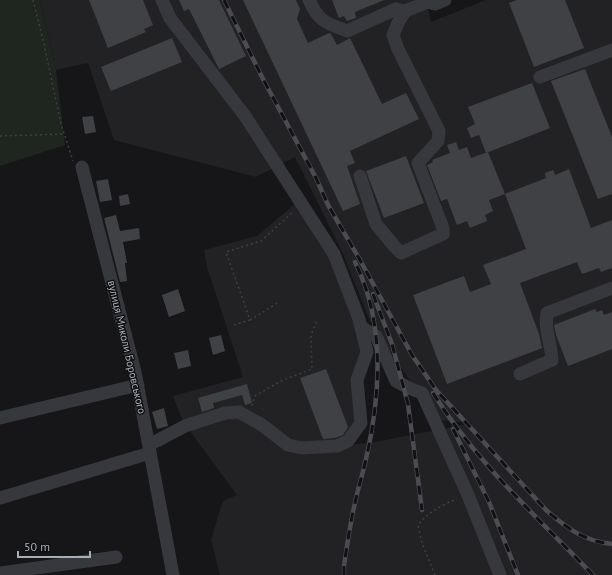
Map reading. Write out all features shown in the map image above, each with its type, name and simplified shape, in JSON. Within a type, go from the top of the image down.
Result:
[{"type":"street","points":[[0,498],[150,449],[185,426],[225,413],[239,412],[262,425],[288,445],[302,448],[337,446],[348,440],[361,423],[358,380],[367,352],[361,327],[334,254],[245,116],[170,18],[162,0]]},
{"type":"street","points":[[309,0],[315,13],[325,23],[347,31],[396,9],[405,12]]},
{"type":"street","points":[[360,176],[376,224],[401,253],[443,234],[443,228],[418,163],[438,141],[439,131],[398,50],[393,35],[405,12],[428,2],[435,4],[445,0]]},
{"type":"street","points":[[540,77],[612,50]]},
{"type":"street","name":"вулиця Миколи Боровського","points":[[82,167],[138,385],[173,575]]},
{"type":"street","points":[[520,374],[552,360],[551,348],[545,325],[547,313],[612,288]]},
{"type":"street","points":[[361,327],[376,336],[396,382],[422,393],[468,495],[500,575]]},
{"type":"street","points":[[0,418],[138,385]]},
{"type":"street","points":[[6,573],[116,557]]},
{"type":"path","points":[[33,0],[64,134],[74,165],[82,167]]},
{"type":"path","points":[[0,136],[64,134]]},
{"type":"path","points":[[250,320],[226,252],[261,241],[302,204]]},
{"type":"path","points":[[234,325],[250,320],[279,302]]},
{"type":"path","points":[[245,416],[252,407],[256,396],[281,382],[312,370],[311,335],[317,320]]},
{"type":"path","points":[[435,575],[422,543],[418,525],[426,515],[448,503],[468,495]]},
{"type":"shaded area","points":[[0,0],[40,0],[56,70],[65,145],[0,166]]},
{"type":"shaded area","points":[[40,0],[426,0],[431,22],[486,0],[612,0],[612,575],[220,575],[211,539],[223,501],[237,495],[187,427],[241,416],[293,452],[375,442],[473,423],[436,420],[370,321],[343,254],[295,157],[256,177],[114,140],[88,63],[56,70]]},
{"type":"shaded area","points":[[296,203],[329,253],[356,326],[361,357],[358,423],[347,439],[301,446],[239,411],[184,424],[173,396],[243,377],[207,267],[204,250],[257,236]]},
{"type":"building","points":[[89,0],[143,0],[153,25],[144,29],[146,32],[108,48]]},
{"type":"building","points":[[179,0],[219,0],[246,56],[219,69],[189,9],[184,11]]},
{"type":"building","points":[[243,0],[296,0],[300,9],[297,19],[308,43],[329,33],[337,45],[350,38],[382,104],[406,93],[419,119],[350,151],[355,163],[347,166],[360,204],[343,211]]},
{"type":"building","points":[[332,0],[384,0],[355,12],[356,18],[347,21],[344,16],[339,18]]},
{"type":"building","points":[[517,0],[565,0],[584,48],[534,67],[509,3]]},
{"type":"building","points":[[172,38],[182,62],[111,91],[101,67]]},
{"type":"building","points":[[585,69],[612,137],[612,194],[598,199],[551,81]]},
{"type":"building","points":[[532,83],[550,128],[486,153],[479,135],[471,138],[467,128],[475,124],[468,107]]},
{"type":"building","points":[[93,116],[96,132],[85,134],[82,117]]},
{"type":"building","points":[[456,142],[459,150],[467,147],[471,158],[488,152],[505,194],[489,200],[493,211],[485,215],[487,221],[470,228],[467,221],[457,225],[447,199],[441,201],[427,165],[433,162],[432,160],[450,153],[447,145]]},
{"type":"building","points":[[406,156],[424,203],[384,218],[366,171]]},
{"type":"building","points":[[569,169],[591,228],[612,220],[612,268],[601,272],[599,268],[582,274],[577,262],[520,283],[539,334],[542,348],[447,384],[413,295],[464,276],[470,292],[491,284],[483,265],[526,249],[505,194],[546,178],[545,173],[553,170],[555,175]]},
{"type":"building","points":[[108,179],[112,200],[100,202],[96,181]]},
{"type":"building","points":[[128,194],[130,204],[120,206],[119,196]]},
{"type":"building","points":[[116,215],[120,231],[139,228],[140,239],[123,242],[127,263],[125,263],[127,281],[120,282],[104,218]]},
{"type":"building","points":[[178,289],[185,311],[169,317],[162,295]]},
{"type":"building","points":[[595,309],[597,312],[602,310],[604,315],[612,312],[612,349],[568,366],[556,335],[554,325]]},
{"type":"building","points":[[221,335],[225,351],[213,355],[209,338]]},
{"type":"building","points":[[188,350],[191,366],[178,369],[174,353]]},
{"type":"building","points":[[326,369],[348,427],[343,435],[335,438],[323,439],[300,378]]},
{"type":"building","points":[[247,384],[252,403],[245,405],[242,395],[213,403],[214,408],[202,412],[198,398]]},
{"type":"building","points":[[164,408],[168,426],[157,429],[152,412]]},
{"type":"railway","points":[[224,0],[262,77],[316,178],[328,205],[412,355],[436,390],[547,511],[569,529],[593,540],[612,544]]},
{"type":"railway","points":[[344,575],[347,542],[371,434],[377,384],[376,334],[365,285],[355,262]]},
{"type":"railway","points":[[373,294],[392,344],[408,404],[422,510]]},
{"type":"railway","points":[[433,393],[468,442],[488,466],[593,575]]},
{"type":"railway","points":[[453,429],[489,502],[518,575]]}]
